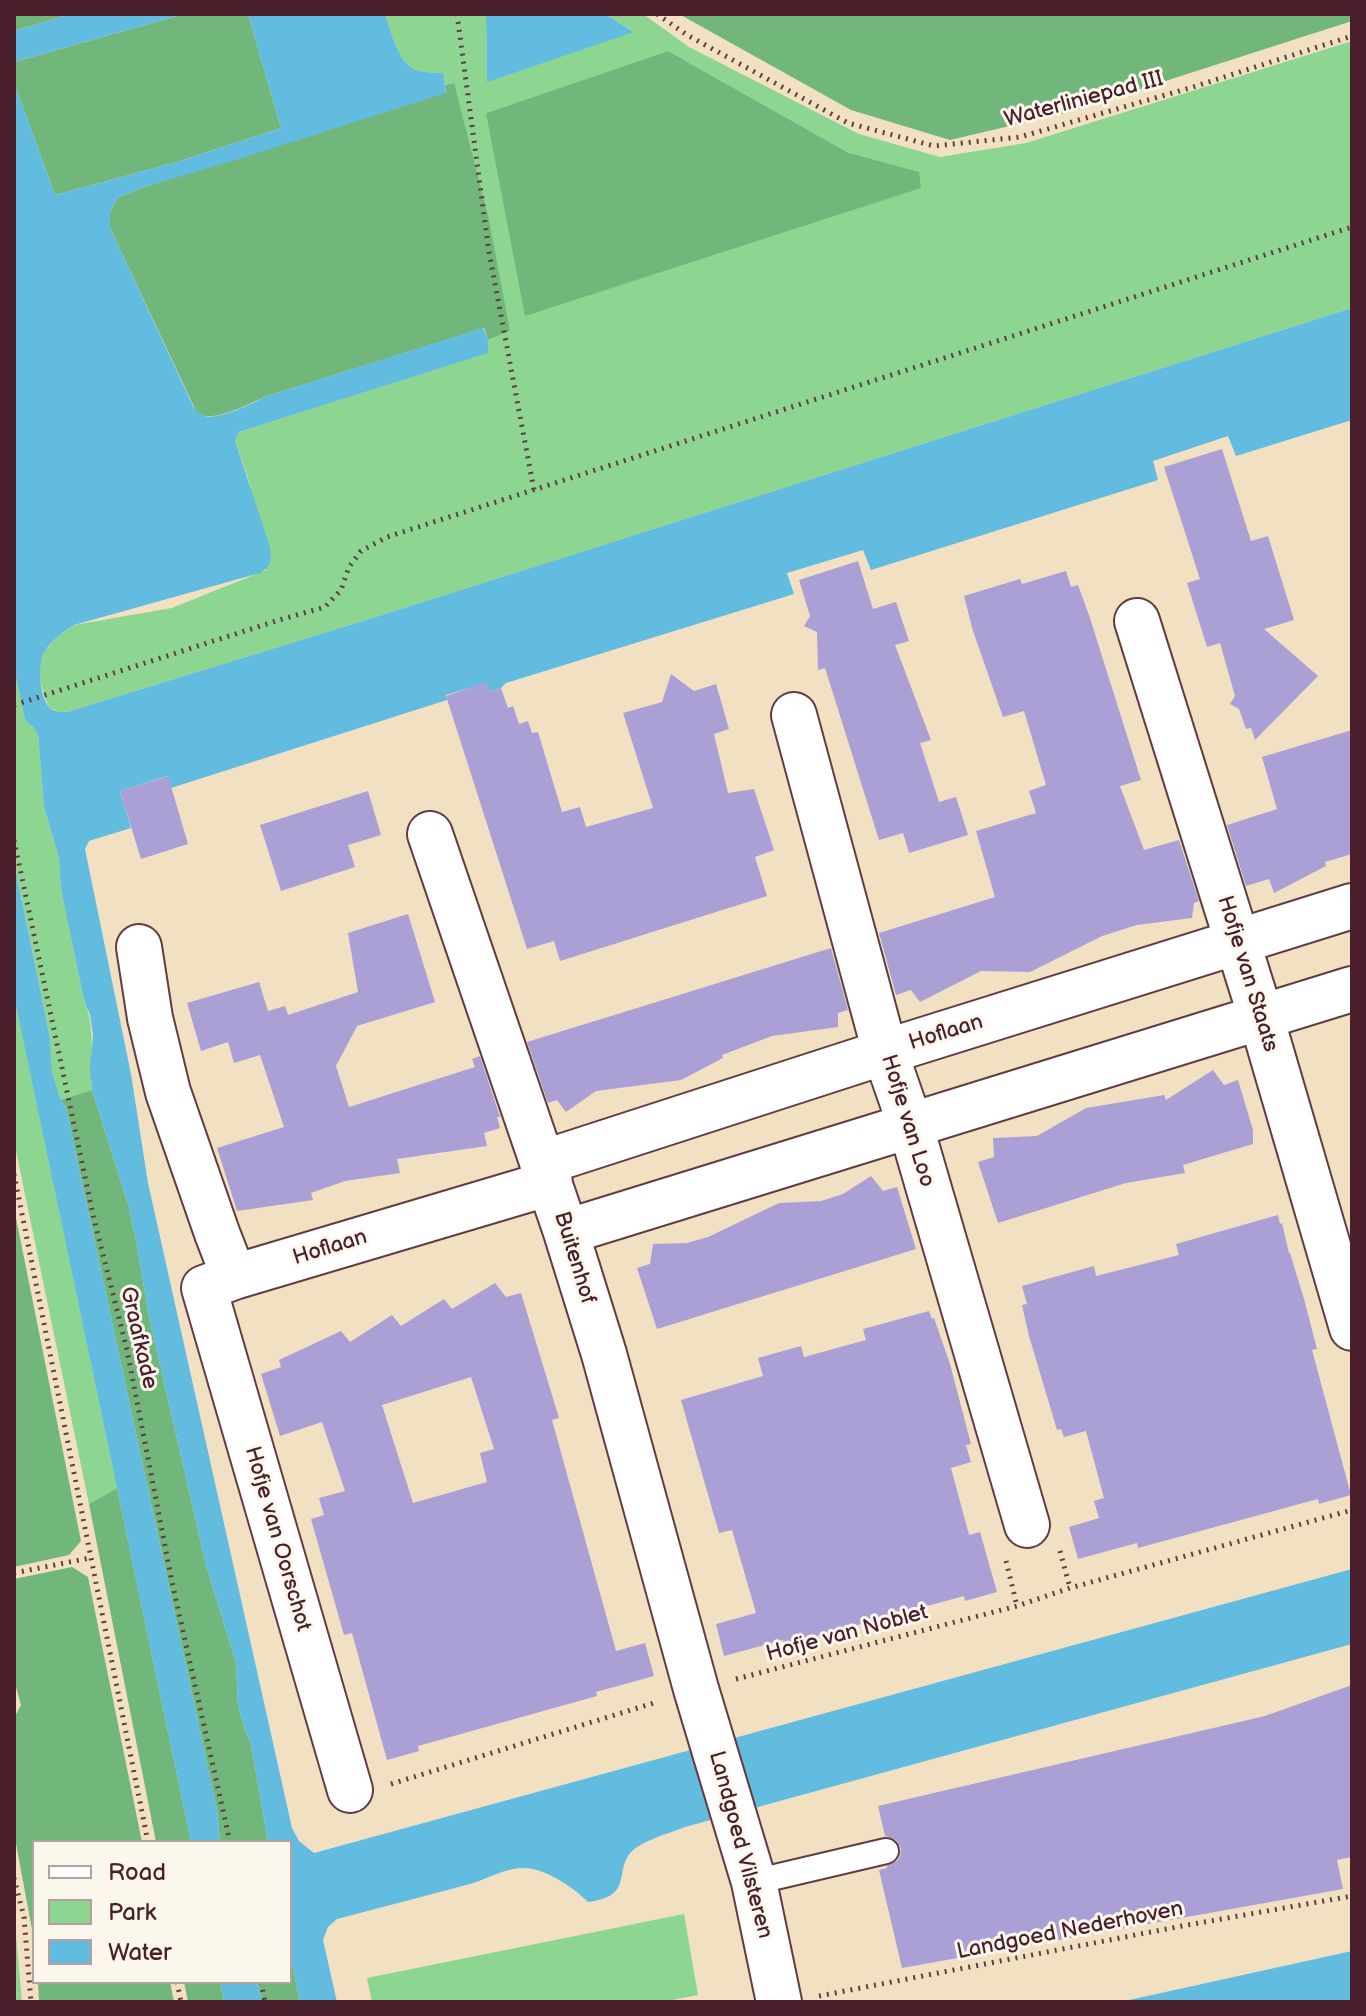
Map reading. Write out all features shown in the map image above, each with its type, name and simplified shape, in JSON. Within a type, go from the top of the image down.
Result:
[{"type":"street","name":"Hofje van Staats","points":[[1137,621],[1261,1017],[1352,1328]]},
{"type":"street","name":"Hofje van Loo","points":[[794,715],[885,1052],[910,1124],[1027,1525]]},
{"type":"street","name":"Buitenhof","points":[[430,834],[566,1232],[604,1354],[696,1689]]},
{"type":"street","name":"Hoflaan","points":[[219,1283],[546,1173],[885,1052],[1352,906]]},
{"type":"street","name":"Hofje van Oorschot","points":[[139,947],[150,1018],[168,1092],[217,1233],[219,1283],[350,1790]]},
{"type":"street","points":[[566,1232],[1352,989]]},
{"type":"street","name":"Landgoed Vilsteren","points":[[696,1689],[754,1882],[798,1999]]},
{"type":"lane","points":[[754,1882],[886,1851]]},
{"type":"path","points":[[457,14],[489,252],[534,490]]},
{"type":"path","name":"Waterliniepad III","points":[[657,14],[687,35],[848,123],[934,146],[1020,137],[1193,87],[1352,36]]},
{"type":"path","points":[[14,705],[325,607],[341,590],[349,567],[361,551],[387,537],[1352,227]]},
{"type":"path","name":"Graafkade","points":[[14,840],[93,1215],[127,1350],[172,1582],[230,1840]]},
{"type":"path","points":[[14,1174],[148,1840]]},
{"type":"path","name":"Hofje van Noblet","points":[[350,1790],[397,1783],[696,1689],[1017,1606],[1070,1588],[1352,1510]]},
{"type":"path","points":[[14,1573],[90,1558]]},
{"type":"path","points":[[14,1878],[24,1917],[31,2002]]},
{"type":"path","name":"Landgoed Nederhoven","points":[[798,1999],[1352,1896]]},
{"type":"green space","points":[[14,14],[71,14],[14,31]]},
{"type":"green space","points":[[184,14],[248,14],[281,128],[177,162],[55,195],[14,83],[14,62]]},
{"type":"green space","points":[[385,14],[486,14],[487,81],[633,31],[605,14],[643,14],[689,47],[859,134],[940,157],[1026,143],[1352,41],[1352,308],[67,712],[50,708],[40,680],[40,664],[44,652],[56,638],[74,625],[172,608],[266,570],[250,484],[235,439],[239,432],[487,353],[488,340],[510,331],[453,83],[445,85],[442,73],[419,71],[404,61]],"holes":[[[668,51],[849,153],[486,113]]]},
{"type":"green space","points":[[679,14],[1352,14],[1352,21],[1069,112],[950,140],[851,110]]},
{"type":"green space","points":[[668,51],[849,153],[919,172],[921,188],[525,316],[486,113]]},
{"type":"green space","points":[[454,83],[488,215],[510,331],[488,340],[484,328],[264,397],[220,415],[206,416],[196,411],[110,228],[110,212],[117,198],[446,92],[445,85]]},
{"type":"green space","points":[[14,668],[25,720],[38,735],[44,807],[59,858],[61,890],[90,1023],[92,1090],[61,1100],[52,1072],[50,1038],[14,862]]},
{"type":"green space","points":[[16,1004],[117,1488],[89,1504],[14,1141]]},
{"type":"green space","points":[[92,1090],[128,1204],[149,1317],[206,1565],[236,1663],[238,1705],[251,1744],[268,1840],[220,1840],[217,1810],[66,1108],[61,1100]]},
{"type":"green space","points":[[14,1208],[81,1541],[69,1555],[14,1567]]},
{"type":"green space","points":[[117,1488],[191,1840],[156,1840],[89,1504]]},
{"type":"green space","points":[[72,1567],[88,1577],[142,1840],[32,1840],[32,1929],[14,1833],[14,1718],[21,1705],[14,1680],[14,1579]]},
{"type":"green space","points":[[14,1912],[22,2002],[14,2002]]},
{"type":"green space","points":[[684,1914],[698,1995],[662,2002],[372,2002],[367,1978]]},
{"type":"green space","points":[[292,1963],[300,2002],[262,2002],[258,1984],[292,1984]]},
{"type":"green space","points":[[38,1984],[170,1984],[174,2002],[39,2002]]},
{"type":"green space","points":[[184,1984],[220,1984],[224,2002],[188,2002]]},
{"type":"water","points":[[71,14],[184,14],[14,62],[14,31]]},
{"type":"water","points":[[248,14],[385,14],[404,61],[416,70],[443,73],[446,93],[117,198],[110,212],[110,228],[194,408],[205,416],[226,414],[264,397],[483,328],[488,340],[488,353],[239,432],[235,440],[270,549],[267,567],[260,573],[74,625],[58,636],[42,656],[40,679],[43,695],[55,711],[67,712],[366,620],[1352,308],[1352,420],[1236,456],[1228,436],[1153,461],[1158,480],[871,570],[863,550],[787,573],[794,594],[506,683],[489,692],[486,683],[446,695],[447,700],[171,788],[167,776],[120,791],[131,828],[89,841],[85,849],[131,1074],[148,1183],[292,1828],[299,1841],[314,1853],[1352,1569],[1352,1644],[685,1827],[633,1850],[627,1858],[618,1888],[603,1899],[588,1902],[549,1875],[516,1868],[470,1884],[337,1919],[328,1927],[323,1940],[337,2002],[300,2002],[292,1963],[292,1840],[268,1840],[251,1744],[238,1705],[236,1663],[206,1565],[149,1317],[128,1204],[92,1090],[90,1067],[93,1035],[90,1015],[84,1000],[61,890],[59,858],[44,807],[38,735],[25,720],[14,668],[14,83],[55,195],[177,162],[281,128]]},
{"type":"water","points":[[486,14],[605,14],[634,32],[487,82]]},
{"type":"water","points":[[14,862],[50,1038],[52,1072],[66,1108],[217,1810],[220,1840],[191,1840],[14,996]]},
{"type":"water","points":[[1352,1951],[1352,2002],[1120,2002]]},
{"type":"water","points":[[220,1984],[258,1984],[262,2002],[224,2002]]},
{"type":"building","points":[[1222,449],[1251,541],[1268,536],[1294,620],[1264,629],[1318,676],[1255,740],[1251,728],[1246,729],[1239,709],[1230,704],[1235,696],[1220,643],[1207,647],[1187,583],[1200,579],[1164,467]]},
{"type":"building","points":[[858,561],[873,609],[896,602],[909,641],[895,645],[931,740],[920,743],[939,802],[956,797],[968,835],[909,853],[903,833],[879,840],[825,668],[818,670],[817,632],[804,626],[810,616],[799,580]]},
{"type":"building","points":[[1066,571],[1071,587],[1078,585],[1090,618],[1141,780],[1120,786],[1144,850],[1179,840],[1199,901],[1194,903],[1192,918],[1137,925],[1102,936],[1030,972],[981,971],[920,1002],[911,990],[896,995],[879,933],[995,897],[976,831],[1036,813],[1029,791],[1046,785],[1024,711],[1003,717],[964,596],[1020,579],[1022,584]]},
{"type":"building","points":[[671,674],[694,691],[716,684],[729,729],[714,734],[728,793],[754,789],[774,850],[755,857],[767,896],[560,961],[554,941],[527,949],[446,696],[487,682],[489,692],[501,688],[508,708],[513,706],[519,724],[528,721],[532,733],[538,732],[562,812],[580,807],[586,827],[653,808],[623,713],[662,702]]},
{"type":"building","points":[[1352,730],[1352,854],[1325,862],[1326,866],[1274,893],[1269,879],[1246,886],[1227,825],[1277,809],[1262,757]]},
{"type":"building","points":[[168,776],[188,844],[141,859],[120,791]]},
{"type":"building","points":[[368,791],[381,835],[348,845],[355,867],[281,891],[260,825]]},
{"type":"building","points":[[408,914],[435,1002],[357,1026],[336,1066],[349,1107],[475,1067],[472,1059],[480,1056],[500,1117],[497,1117],[500,1128],[484,1133],[487,1146],[397,1159],[400,1173],[345,1181],[311,1193],[313,1200],[237,1211],[217,1148],[284,1127],[260,1055],[234,1063],[228,1042],[201,1051],[187,1003],[259,982],[268,1011],[285,1006],[288,1015],[358,992],[348,933]]},
{"type":"building","points":[[831,948],[848,1010],[838,1013],[838,1027],[772,1036],[722,1055],[723,1058],[681,1080],[596,1091],[566,1112],[557,1100],[548,1103],[527,1042]]},
{"type":"building","points":[[1213,1070],[1224,1085],[1238,1080],[1253,1130],[1253,1144],[1183,1165],[1185,1173],[1126,1183],[998,1223],[978,1162],[994,1157],[993,1138],[1037,1136],[1086,1108],[1164,1095],[1166,1100]]},
{"type":"building","points":[[871,1176],[883,1191],[897,1187],[916,1249],[657,1329],[637,1268],[650,1264],[653,1244],[687,1243],[708,1237],[779,1203],[821,1201],[843,1194]]},
{"type":"building","points":[[1278,1215],[1304,1299],[1317,1349],[1312,1350],[1351,1495],[1319,1504],[1318,1499],[1138,1548],[1137,1543],[1078,1559],[1069,1527],[1099,1518],[1094,1501],[1104,1498],[1086,1431],[1064,1437],[1061,1429],[1057,1430],[1029,1336],[1022,1305],[1027,1304],[1022,1286],[1094,1266],[1096,1276],[1179,1255],[1176,1244]]},
{"type":"building","points":[[495,1283],[506,1297],[521,1293],[559,1418],[552,1420],[616,1651],[645,1643],[654,1676],[596,1692],[597,1696],[418,1746],[419,1751],[387,1760],[352,1633],[344,1635],[311,1519],[324,1515],[319,1498],[345,1491],[322,1422],[280,1436],[261,1374],[281,1367],[279,1360],[341,1331],[350,1342],[392,1315],[401,1326],[444,1299],[452,1309]],"holes":[[[471,1377],[494,1449],[480,1453],[487,1482],[413,1503],[382,1405]]]},
{"type":"building","points":[[929,1311],[950,1364],[971,1444],[966,1445],[971,1462],[951,1468],[969,1535],[980,1532],[997,1592],[965,1601],[964,1596],[784,1645],[783,1640],[724,1656],[716,1624],[756,1613],[732,1530],[719,1533],[681,1400],[763,1376],[758,1358],[801,1346],[804,1357],[866,1340],[863,1329]]},
{"type":"building","points":[[1352,1685],[1352,1857],[1337,1860],[1343,1889],[902,1968],[879,1870],[897,1861],[901,1848],[896,1840],[885,1836],[878,1806],[1265,1716]]}]
